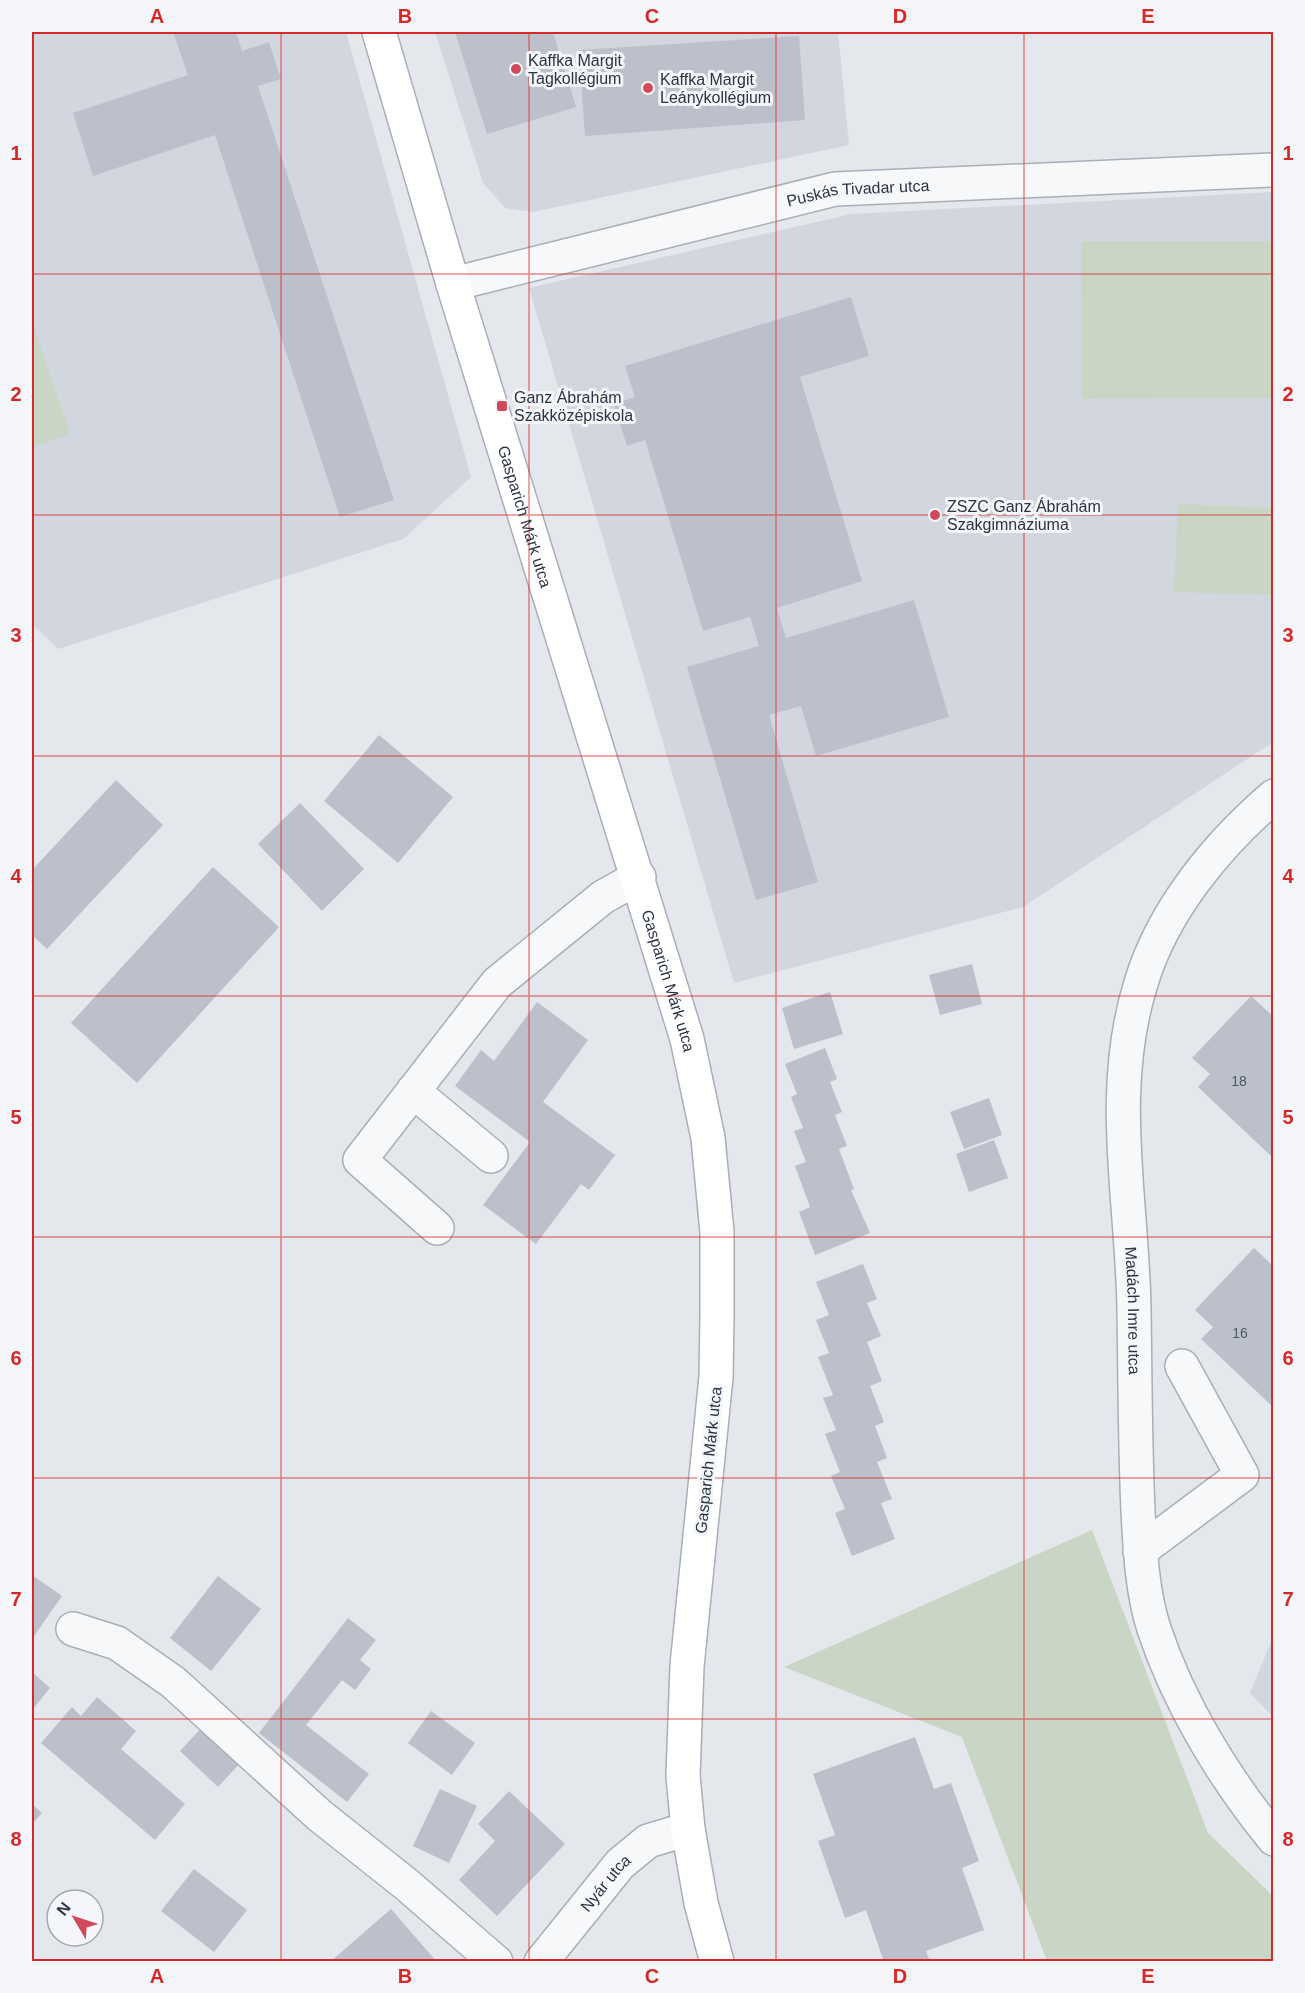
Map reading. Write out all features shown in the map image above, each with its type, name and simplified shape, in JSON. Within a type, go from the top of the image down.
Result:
[{"type":"street","name":"Gasparich Márk utca","points":[[379,32],[453,284],[639,877],[687,1039],[708,1138],[717,1232],[716,1377],[683,1718],[683,1776],[688,1829],[701,1903],[717,1962]]},
{"type":"street","name":"Puskás Tivadar utca","points":[[453,284],[835,189],[1274,170]]},
{"type":"street","name":"Madách Imre utca","points":[[1274,796],[1241,824],[1198,876],[1165,927],[1141,980],[1125,1042],[1121,1102],[1134,1304],[1134,1442],[1140,1551],[1153,1627],[1178,1688],[1214,1752],[1274,1839]]},
{"type":"street","points":[[437,1228],[360,1160],[497,983],[603,897],[639,877]]},
{"type":"street","points":[[413,1091],[491,1156]]},
{"type":"street","points":[[1140,1551],[1242,1475],[1182,1366]]},
{"type":"street","points":[[73,1629],[117,1643],[173,1682],[319,1815],[406,1884],[496,1962]]},
{"type":"street","name":"Nyár utca","points":[[541,1962],[620,1864],[648,1841],[688,1829]]},
{"type":"shaded area","points":[[32,32],[346,32],[471,477],[403,539],[58,649],[32,624]]},
{"type":"shaded area","name":"Kaffka Margit Leánykollégium","points":[[435,32],[838,32],[849,145],[533,212],[505,208],[483,183]]},
{"type":"shaded area","name":"ZSZC Ganz Ábrahám Szakgimnáziuma","points":[[1273,192],[1273,742],[1023,907],[734,983],[529,288],[851,214]]},
{"type":"shaded area","points":[[1273,1637],[1273,1717],[1250,1693]]},
{"type":"green space","points":[[1081,241],[1273,241],[1273,398],[1082,399]]},
{"type":"green space","points":[[32,321],[70,434],[32,447]]},
{"type":"green space","points":[[1178,504],[1273,508],[1273,595],[1174,592]]},
{"type":"green space","points":[[1092,1530],[1208,1833],[1273,1896],[1273,1961],[1047,1961],[962,1737],[784,1667]]},
{"type":"building","points":[[173,32],[236,32],[242,51],[269,42],[281,79],[258,86],[394,500],[340,517],[215,135],[93,176],[73,113],[188,75]]},
{"type":"building","name":"Kaffka Margit Tagkollégium","points":[[455,32],[553,32],[576,107],[487,134]]},
{"type":"building","points":[[799,36],[805,120],[585,136],[579,50]]},
{"type":"building","points":[[851,297],[869,356],[800,377],[862,581],[777,608],[786,638],[914,600],[949,717],[816,756],[801,706],[769,715],[818,882],[756,900],[687,667],[759,646],[750,617],[703,631],[645,440],[627,446],[614,404],[635,397],[625,366]]},
{"type":"building","points":[[379,735],[453,797],[398,863],[324,801]]},
{"type":"building","points":[[116,780],[163,825],[47,949],[32,935],[32,870]]},
{"type":"building","points":[[300,803],[364,869],[322,911],[258,844]]},
{"type":"building","points":[[213,867],[279,927],[137,1083],[71,1023]]},
{"type":"building","points":[[972,964],[982,1004],[940,1015],[929,975]]},
{"type":"building","points":[[830,992],[843,1034],[794,1049],[782,1008]]},
{"type":"building","points":[[1251,996],[1274,1017],[1274,1159],[1198,1087],[1210,1074],[1192,1058]]},
{"type":"building","points":[[537,1002],[588,1040],[543,1102],[615,1155],[589,1190],[581,1184],[536,1244],[483,1205],[530,1142],[455,1086],[481,1050],[494,1061]]},
{"type":"building","points":[[825,1048],[837,1079],[830,1082],[842,1112],[835,1115],[847,1146],[839,1149],[854,1189],[851,1190],[870,1233],[815,1255],[799,1212],[810,1207],[795,1166],[806,1162],[794,1131],[803,1128],[791,1097],[797,1094],[785,1064]]},
{"type":"building","points":[[989,1098],[1002,1135],[964,1149],[950,1112]]},
{"type":"building","points":[[994,1140],[1008,1178],[969,1192],[956,1154]]},
{"type":"building","points":[[1254,1248],[1274,1267],[1274,1408],[1201,1339],[1213,1327],[1195,1310]]},
{"type":"building","points":[[863,1264],[877,1299],[867,1303],[881,1336],[867,1342],[882,1381],[870,1386],[884,1422],[875,1426],[887,1458],[877,1462],[892,1499],[881,1503],[895,1539],[852,1556],[835,1513],[845,1509],[831,1476],[840,1472],[825,1434],[836,1430],[823,1398],[833,1395],[818,1357],[829,1353],[816,1320],[829,1315],[816,1282]]},
{"type":"building","points":[[32,1575],[62,1596],[32,1639]]},
{"type":"building","points":[[218,1576],[261,1609],[211,1671],[170,1638]]},
{"type":"building","points":[[348,1618],[376,1640],[360,1660],[371,1669],[355,1690],[342,1680],[306,1725],[369,1774],[347,1802],[259,1733]]},
{"type":"building","points":[[32,1672],[50,1688],[32,1710]]},
{"type":"building","points":[[97,1697],[136,1731],[121,1749],[185,1804],[155,1840],[41,1743],[72,1707],[81,1716]]},
{"type":"building","points":[[431,1711],[475,1743],[452,1775],[408,1743]]},
{"type":"building","points":[[204,1725],[242,1761],[218,1787],[180,1751]]},
{"type":"building","points":[[915,1737],[934,1789],[951,1783],[979,1861],[962,1868],[984,1930],[926,1951],[930,1962],[884,1962],[866,1910],[845,1918],[818,1841],[835,1835],[813,1774]]},
{"type":"building","points":[[440,1789],[477,1806],[449,1863],[413,1846]]},
{"type":"building","points":[[509,1791],[565,1844],[497,1916],[459,1880],[495,1841],[478,1824]]},
{"type":"building","points":[[32,1804],[42,1813],[32,1824]]},
{"type":"building","points":[[194,1869],[247,1910],[214,1952],[161,1911]]},
{"type":"building","points":[[391,1909],[437,1962],[330,1962]]},
{"type":"place","name":"Kaffka Margit Tagkollégium","points":[[516,69]]},
{"type":"place","name":"Kaffka Margit Leánykollégium","points":[[648,88]]},
{"type":"place","name":"Ganz Ábrahám Szakközépiskola","points":[[502,406]]},
{"type":"place","name":"ZSZC Ganz Ábrahám Szakgimnáziuma","points":[[935,515]]}]
